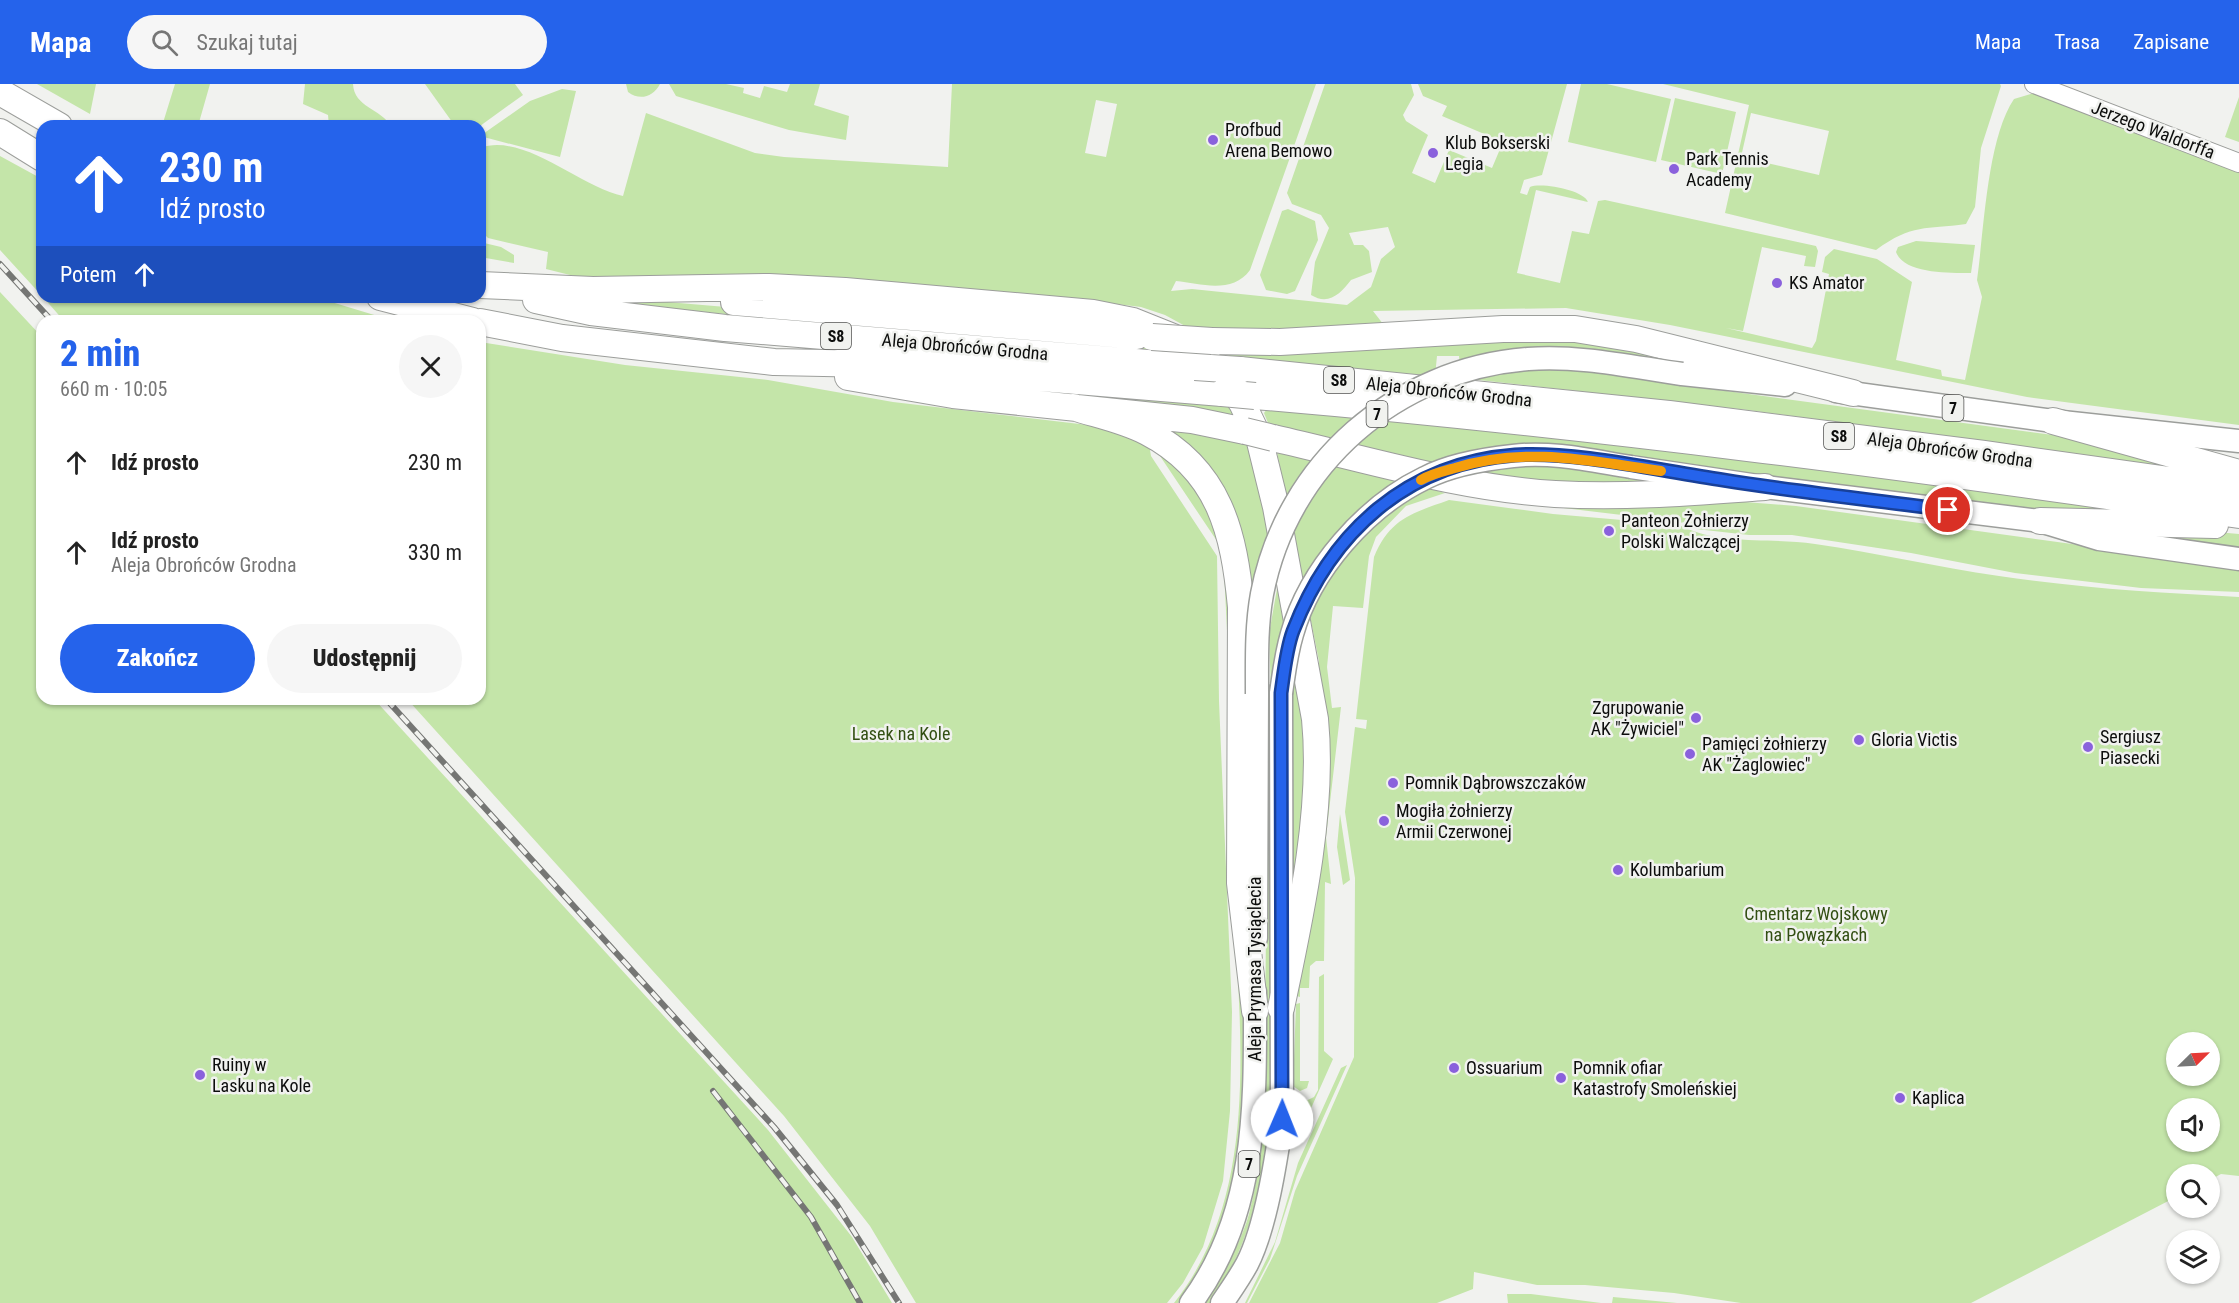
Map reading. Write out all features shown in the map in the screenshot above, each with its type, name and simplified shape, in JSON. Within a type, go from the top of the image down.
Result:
[{"type":"highway","points":[[0,92],[49,120]]},
{"type":"highway","points":[[0,132],[36,154]]},
{"type":"highway","points":[[486,286],[593,290],[1212,341],[1289,342],[1503,329],[1575,329],[1636,339],[1853,393]]},
{"type":"highway","name":"Aleja Obrońców Grodna","points":[[486,287],[591,312],[702,325],[1240,370],[1669,414],[1984,454],[2239,490]]},
{"type":"highway","points":[[593,290],[769,287],[1093,314],[1153,327],[1193,349],[1221,373],[1249,417],[1264,454],[1316,719],[1318,761],[1314,808],[1296,934],[1281,1008]]},
{"type":"highway","points":[[403,303],[450,315]]},
{"type":"highway","name":"Aleja Obrońców Grodna","points":[[486,323],[562,338],[774,362],[873,364],[1503,418],[1939,471],[2239,515]]},
{"type":"highway","points":[[774,362],[954,395],[1191,420],[1473,484],[1554,494],[1636,496],[1765,487]]},
{"type":"highway","points":[[1073,407],[1133,426],[1172,448],[1207,485],[1230,531],[1237,568],[1240,607],[1240,883],[1255,1011]]},
{"type":"highway","name":"7","points":[[2054,421],[2239,473]]},
{"type":"highway","name":"7","points":[[2040,521],[2239,526]]},
{"type":"main road","name":"Aleja Prymasa Tysiąclecia","points":[[1191,1303],[1216,1264],[1230,1231],[1249,1163],[1255,1011],[1256,648],[1262,593],[1273,555],[1288,519],[1307,485],[1334,451],[1372,416],[1422,385],[1462,370],[1496,363],[1560,358],[1853,393]]},
{"type":"main road","name":"7","points":[[1853,393],[2054,421]]},
{"type":"main road","points":[[2054,421],[2239,441]]},
{"type":"main road","name":"Aleja Prymasa Tysiąclecia","points":[[1222,1303],[1248,1262],[1275,1165],[1282,1119],[1281,693],[1292,632],[1324,569],[1347,536],[1382,506],[1425,477],[1465,465],[1515,455],[1568,457],[1765,487]]},
{"type":"main road","name":"7","points":[[1765,487],[2040,521]]},
{"type":"main road","points":[[2040,521],[2099,539],[2239,559]]},
{"type":"street","name":"Jerzego Waldorffa","points":[[2034,84],[2239,163]]},
{"type":"green space","points":[[37,84],[96,84],[90,114]]},
{"type":"green space","points":[[175,84],[210,84],[200,120],[164,120]]},
{"type":"green space","points":[[305,84],[353,84],[358,98],[387,120],[328,120],[328,115],[303,104]]},
{"type":"green space","points":[[425,84],[515,84],[523,95],[486,122],[451,120]]},
{"type":"green space","points":[[626,84],[660,84],[650,95],[642,97],[628,92]]},
{"type":"green space","points":[[669,84],[726,84],[744,88],[743,93],[760,98],[764,86],[787,92],[790,84],[820,84],[814,105],[849,116],[846,140],[789,130],[676,96]]},
{"type":"green space","points":[[952,84],[1316,84],[1250,270],[1235,282],[1226,285],[1176,281],[1171,291],[1192,289],[1347,305],[1371,287],[1381,259],[1395,247],[1388,227],[1349,233],[1354,245],[1363,245],[1369,251],[1372,272],[1351,280],[1339,293],[1329,299],[1311,295],[1315,262],[1329,228],[1321,215],[1292,204],[1287,193],[1325,84],[1411,84],[1414,95],[1403,115],[1406,121],[1428,135],[1412,173],[1435,183],[1449,150],[1492,168],[1503,142],[1442,116],[1447,106],[1423,96],[1418,84],[1567,84],[1542,175],[1524,180],[1520,193],[1527,195],[1530,187],[1552,186],[1579,194],[1588,202],[1536,190],[1517,273],[1560,283],[1572,231],[1589,234],[1598,201],[1605,200],[1816,246],[1818,251],[1815,267],[1804,266],[1806,256],[1762,247],[1743,331],[1726,328],[1812,348],[1816,341],[1829,274],[1822,272],[1825,257],[1834,249],[1877,259],[1912,282],[1896,360],[1941,370],[1942,376],[1965,380],[1982,297],[1977,280],[1988,186],[1998,137],[2014,99],[2037,92],[2239,170],[2239,425],[2027,397],[1670,325],[1566,308],[1373,311],[1387,329],[1198,333],[1165,315],[1141,307],[1092,301],[574,276],[546,269],[548,252],[486,236],[486,147],[497,145],[515,147],[606,191],[623,196],[646,113],[755,153],[784,157],[948,167]],"holes":[[[1096,100],[1117,104],[1106,157],[1085,153]]]},
{"type":"green space","points":[[1581,84],[1607,84],[1671,99],[1656,162],[1568,142]]},
{"type":"green space","points":[[1663,84],[2000,84],[2001,86],[1981,148],[1975,207],[1966,224],[1910,231],[1876,250],[1725,213],[1749,105]],"holes":[[[1751,113],[1829,131],[1819,175],[1741,157]]]},
{"type":"green space","points":[[562,89],[576,91],[560,157],[486,138],[486,132],[530,101]]},
{"type":"green space","points":[[2239,97],[2239,142],[2225,137]]},
{"type":"green space","points":[[1675,98],[1736,112],[1722,174],[1661,160]]},
{"type":"green space","points":[[0,156],[36,176],[36,289],[0,250]]},
{"type":"green space","points":[[1288,209],[1315,221],[1318,240],[1295,291],[1287,294],[1266,290],[1260,275],[1282,211]]},
{"type":"green space","points":[[1916,241],[1975,245],[1971,273],[1929,271],[1908,265],[1896,252],[1898,247]]},
{"type":"green space","points":[[486,243],[501,247],[514,255],[514,263],[486,258]]},
{"type":"green space","points":[[0,292],[36,331],[36,705],[379,705],[768,1130],[852,1237],[892,1303],[0,1303]]},
{"type":"green space","points":[[644,300],[1165,345],[1180,354],[833,325],[599,301]]},
{"type":"green space","points":[[48,303],[335,303],[374,315],[59,315]]},
{"type":"green space","points":[[1554,336],[1681,359],[1682,385],[2053,435],[2186,470],[1748,410],[1461,378],[1459,356],[1437,356],[1435,376],[1231,358],[1222,348]]},
{"type":"green space","name":"Lasek na Kole","points":[[486,343],[625,365],[768,380],[893,402],[1105,427],[1149,444],[1151,456],[1217,556],[1219,701],[1232,1012],[1230,1111],[1223,1181],[1203,1247],[1183,1283],[1167,1303],[916,1303],[870,1226],[784,1116],[412,705],[486,705]]},
{"type":"green space","points":[[867,373],[1231,405],[1242,423]]},
{"type":"green space","points":[[1267,409],[1691,452],[2150,514],[2085,514],[1703,487],[1633,489],[1480,476],[1270,428],[1264,413]]},
{"type":"green space","points":[[1145,424],[1251,442],[1271,536],[1251,611],[1240,544]]},
{"type":"green space","points":[[1276,447],[1445,493],[1406,506],[1376,537],[1369,556],[1363,608],[1333,606],[1327,667],[1332,708],[1341,707],[1326,837],[1331,884],[1325,882],[1324,961],[1316,961],[1310,966],[1309,988],[1300,988],[1300,997],[1297,996],[1319,661]]},
{"type":"green space","points":[[1158,453],[1177,465],[1204,498],[1225,549],[1230,691],[1223,550]]},
{"type":"green space","name":"Cmentarz Wojskowy na Powązkach","points":[[1449,500],[1553,514],[1645,522],[1663,528],[1672,529],[1681,526],[1730,539],[1815,544],[2059,584],[2239,597],[2239,1176],[2220,1175],[2220,1164],[2166,1164],[2166,1202],[1971,1303],[1741,1303],[1674,1293],[1585,1285],[1537,1285],[1474,1272],[1473,1289],[1437,1303],[1249,1303],[1280,1243],[1295,1191],[1354,1057],[1355,878],[1345,812],[1355,727],[1366,729],[1367,720],[1356,719],[1374,557],[1387,533],[1414,513]]},
{"type":"green space","points":[[1719,500],[1796,506],[2239,567],[2239,592],[2141,588],[2015,573],[1911,553],[1792,535],[1749,535],[1696,529],[1685,522],[1667,525],[1647,518],[1530,504]]},
{"type":"green space","points":[[2205,531],[2239,534],[2239,550],[2131,535]]},
{"type":"green space","points":[[1278,583],[1287,617],[1271,691],[1269,634]]},
{"type":"green space","points":[[1298,671],[1309,760],[1289,928],[1292,693],[1294,675]]},
{"type":"green space","points":[[1271,691],[1270,1113],[1259,1188],[1245,1236],[1236,1259],[1211,1303],[1205,1303],[1230,1260],[1245,1226],[1255,1189],[1262,1138],[1266,930],[1266,692]]},
{"type":"green space","points":[[1340,814],[1350,880],[1343,885],[1337,847]]},
{"type":"green space","points":[[1234,898],[1244,1055],[1243,1108],[1237,1160],[1225,1210],[1206,1258],[1178,1303],[1174,1303],[1202,1259],[1221,1212],[1233,1161],[1239,1109],[1240,1056]]},
{"type":"green space","points":[[1324,974],[1324,1051],[1333,1059],[1296,1142],[1290,1146],[1291,1108],[1314,1097],[1318,1090],[1319,977]]},
{"type":"green space","points":[[1300,1003],[1300,1081],[1309,1081],[1307,1088],[1300,1091],[1293,1086],[1296,1004]]},
{"type":"green space","points":[[1347,1065],[1297,1176],[1270,1259],[1245,1303],[1275,1242],[1298,1163],[1341,1068]]},
{"type":"green space","points":[[1507,1294],[1531,1294],[1601,1303],[1508,1303]]},
{"type":"green space","points":[[1613,1297],[1677,1303],[1612,1303]]},
{"type":"railway","points":[[0,264],[47,315]]},
{"type":"railway","points":[[391,705],[774,1127],[837,1205],[899,1303]]},
{"type":"railway","points":[[713,1091],[811,1217],[860,1303]]},
{"type":"slow traffic","points":[[1421,480],[1465,465],[1515,455],[1568,457],[1661,471]]},
{"type":"place","name":"Profbud Arena Bemowo","points":[[1213,140]]},
{"type":"place","name":"Klub Bokserski Legia","points":[[1433,153]]},
{"type":"place","name":"Park Tennis Academy","points":[[1674,169]]},
{"type":"place","name":"KS Amator","points":[[1777,283]]},
{"type":"place","name":"Panteon Żołnierzy Polski Walczącej","points":[[1609,531]]},
{"type":"place","name":"Zgrupowanie AK \"Żywiciel\"","points":[[1696,718]]},
{"type":"place","name":"Gloria Victis","points":[[1859,740]]},
{"type":"place","name":"Sergiusz Piasecki","points":[[2088,747]]},
{"type":"place","name":"Pamięci żołnierzy AK \"Żaglowiec\"","points":[[1690,754]]},
{"type":"place","name":"Pomnik Dąbrowszczaków","points":[[1393,783]]},
{"type":"place","name":"Mogiła żołnierzy Armii Czerwonej","points":[[1384,821]]},
{"type":"place","name":"Kolumbarium","points":[[1618,870]]},
{"type":"place","name":"Ossuarium","points":[[1454,1068]]},
{"type":"place","name":"Ruiny w Lasku na Kole","points":[[200,1075]]},
{"type":"place","name":"Pomnik ofiar Katastrofy Smoleńskiej","points":[[1561,1078]]},
{"type":"place","name":"Kaplica","points":[[1900,1098]]},
{"type":"route","points":[[1282,1119],[1281,693],[1292,632],[1306,600],[1347,536],[1382,506],[1425,477],[1465,465],[1515,455],[1568,457],[1765,487],[1948,510]]}]
